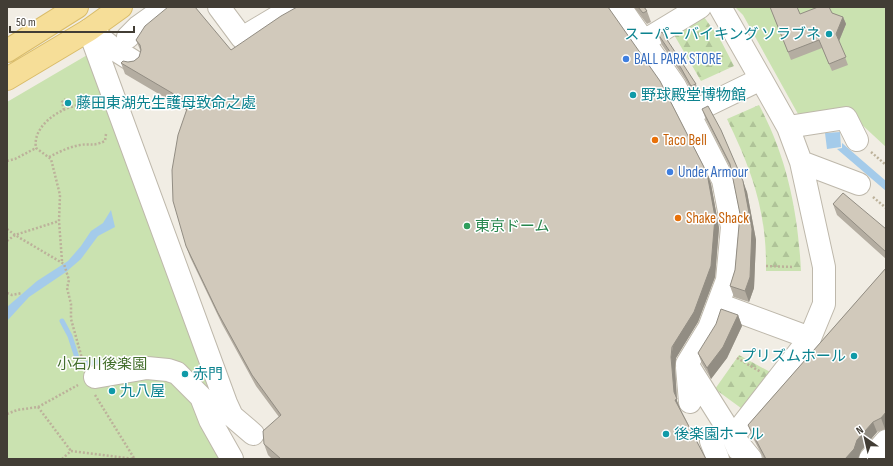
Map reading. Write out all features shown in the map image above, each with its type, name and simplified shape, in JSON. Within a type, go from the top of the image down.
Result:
[{"type":"main road","points":[[7,51],[77,7]]},
{"type":"main road","points":[[7,79],[89,30],[121,7]]},
{"type":"street","points":[[89,30],[114,49],[132,44],[138,26],[166,7]]},
{"type":"street","points":[[218,7],[242,38],[294,7]]},
{"type":"street","points":[[620,7],[675,86],[723,180],[732,227],[727,280],[709,328],[687,364],[690,402]]},
{"type":"street","points":[[644,41],[700,7]]},
{"type":"street","points":[[720,7],[788,127],[801,162],[813,211],[824,267],[824,304],[810,338],[733,437]]},
{"type":"street","points":[[89,30],[226,404],[232,416],[253,434]]},
{"type":"street","points":[[689,114],[761,79]]},
{"type":"street","points":[[788,127],[846,118],[857,140]]},
{"type":"street","points":[[801,162],[859,184]]},
{"type":"street","points":[[718,304],[810,338]]},
{"type":"street","points":[[687,364],[733,437],[750,459]]},
{"type":"street","points":[[89,372],[147,368],[168,370],[177,373],[201,397],[210,420],[232,459]]},
{"type":"street","points":[[733,437],[743,459]]},
{"type":"street","points":[[870,459],[886,441]]},
{"type":"path","points":[[64,110],[62,102],[65,99]]},
{"type":"path","points":[[100,110],[96,106],[84,103],[56,113],[41,127],[35,141],[36,148],[49,157],[60,195],[59,221],[63,262],[68,274],[67,288],[71,304],[71,318],[96,397],[134,458]]},
{"type":"path","points":[[49,157],[63,150],[82,145],[94,146],[105,141],[107,129]]},
{"type":"path","points":[[7,161],[15,159],[36,148]]},
{"type":"path","points":[[7,241],[15,235],[59,221]]},
{"type":"path","points":[[7,229],[63,262]]},
{"type":"path","points":[[766,266],[794,267]]},
{"type":"path","points":[[7,293],[12,295],[22,293]]},
{"type":"path","points":[[737,358],[765,375]]},
{"type":"path","points":[[7,414],[16,410],[38,407],[89,372]]},
{"type":"path","points":[[38,407],[71,451],[134,458]]},
{"type":"path","points":[[62,459],[71,451]]},
{"type":"green space","points":[[735,7],[886,7],[886,147],[847,111],[798,114],[743,15]]},
{"type":"green space","points":[[704,17],[720,39],[734,66],[701,81],[673,33]]},
{"type":"green space","name":"小石川後楽園","points":[[94,51],[218,414],[244,459],[7,459],[7,102]]},
{"type":"green space","points":[[759,105],[769,125],[784,165],[794,206],[801,271],[766,271],[766,250],[761,211],[751,174],[727,119]]},
{"type":"green space","points":[[739,355],[772,373],[745,411],[715,389]]},
{"type":"water","points":[[840,132],[841,147],[827,149],[825,133]]},
{"type":"water","points":[[842,143],[886,181],[886,191],[837,149],[842,148]]},
{"type":"water","points":[[111,210],[115,227],[98,236],[81,259],[66,272],[29,297],[7,321],[7,307],[37,281],[68,261],[91,231],[103,223]]},
{"type":"building","name":"東京ドーム","points":[[168,7],[195,7],[231,50],[297,7],[608,7],[660,81],[707,173],[715,217],[711,266],[694,312],[672,347],[671,357],[674,392],[677,399],[675,400],[706,459],[281,459],[264,444],[263,431],[281,415],[252,375],[218,313],[186,246],[173,201],[172,170],[178,135],[189,103],[121,63],[123,61],[134,61],[139,57],[141,50],[140,45],[136,40],[145,26]]},
{"type":"building","points":[[638,7],[644,7],[647,11],[643,13]]},
{"type":"building","points":[[770,7],[797,7],[800,14],[818,7],[829,7],[832,13],[843,17],[836,34],[846,57],[829,64],[819,40],[788,52]]},
{"type":"building","points":[[662,32],[696,84],[691,86],[681,68],[658,34]]},
{"type":"building","points":[[708,106],[721,130],[743,181],[752,229],[750,277],[745,291],[730,286],[735,270],[740,214],[730,164],[702,109]]},
{"type":"building","points":[[843,193],[886,229],[886,252],[833,204]]},
{"type":"building","name":"プリズムホール","points":[[886,268],[886,412],[881,418],[873,422],[857,440],[854,449],[845,459],[766,459],[748,425]]},
{"type":"building","points":[[721,309],[738,315],[723,347],[707,368],[698,353],[716,324]]},
{"type":"waterway","points":[[62,321],[70,336],[79,364],[111,361]]},
{"type":"place","name":"スーパーバイキング ソラブネ","points":[[829,34]]},
{"type":"place","name":"BALL PARK STORE","points":[[626,59]]},
{"type":"place","name":"野球殿堂博物館","points":[[633,95]]},
{"type":"place","name":"藤田東湖先生護母致命之處","points":[[68,103]]},
{"type":"place","name":"Taco Bell","points":[[655,140]]},
{"type":"place","name":"Under Armour","points":[[670,172]]},
{"type":"place","name":"Shake Shack","points":[[678,218]]},
{"type":"place","name":"東京ドーム","points":[[467,226]]},
{"type":"place","name":"プリズムホール","points":[[854,356]]},
{"type":"place","name":"赤門","points":[[185,374]]},
{"type":"place","name":"九八屋","points":[[112,391]]},
{"type":"place","name":"後楽園ホール","points":[[666,434]]}]
